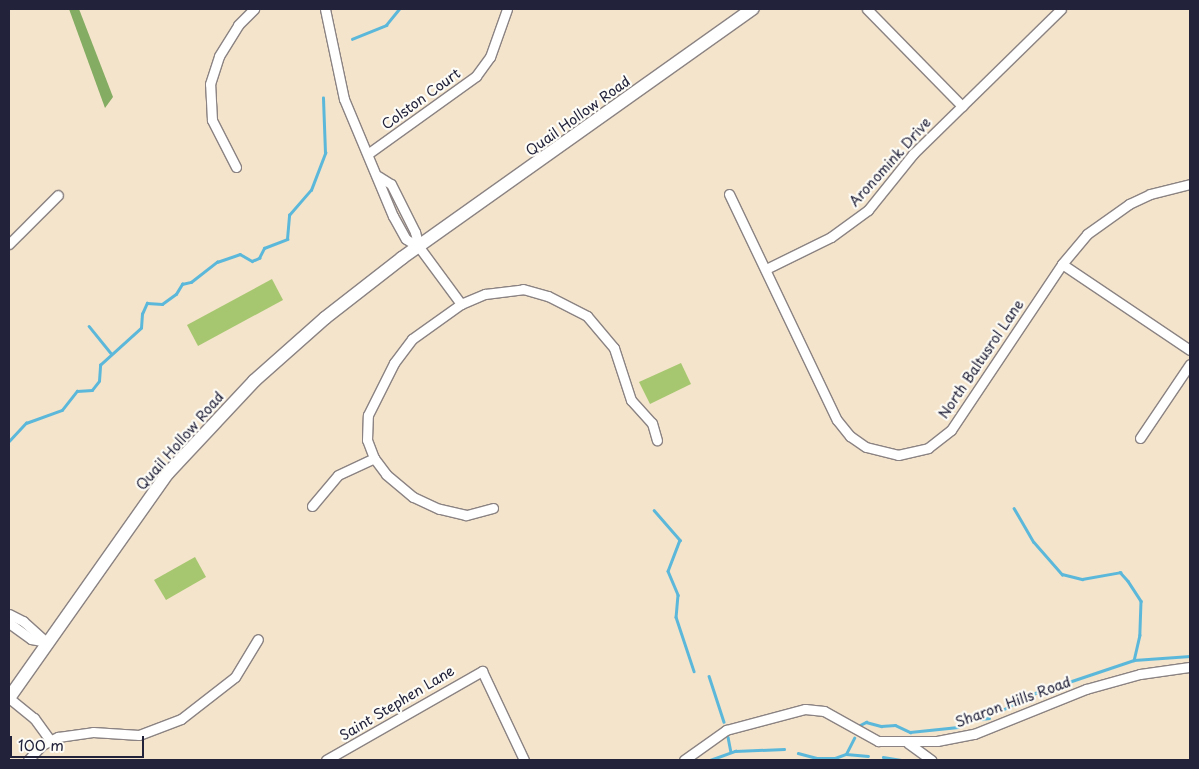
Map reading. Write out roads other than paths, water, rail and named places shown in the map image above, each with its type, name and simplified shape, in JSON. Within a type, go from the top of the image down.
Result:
[{"type":"main road","name":"Quail Hollow Road","points":[[9,698],[46,642],[168,473],[212,424],[288,350],[362,289],[419,247],[753,9]]},
{"type":"street","points":[[236,167],[212,120],[210,84],[220,56],[238,25],[254,9]]},
{"type":"street","points":[[325,9],[344,99],[378,176],[394,191],[416,232],[419,247],[460,304]]},
{"type":"street","name":"Colston Court","points":[[369,153],[476,76],[490,57],[507,9]]},
{"type":"street","points":[[867,9],[962,106]]},
{"type":"street","name":"Aronomink Drive","points":[[766,269],[848,226],[868,210],[913,154],[1061,9]]},
{"type":"street","name":"North Baltusrol Lane","points":[[729,194],[843,429],[866,447],[898,455],[928,448],[951,430],[1062,264],[1087,234],[1114,212],[1150,194],[1190,184]]},
{"type":"street","points":[[9,244],[58,195]]},
{"type":"street","points":[[1062,264],[1190,350]]},
{"type":"street","points":[[493,508],[466,515],[439,510],[413,498],[386,474],[374,458],[367,440],[368,415],[380,388],[412,339],[460,304],[485,294],[523,289],[548,296],[587,316],[614,348],[631,400],[652,423],[657,440]]},
{"type":"street","points":[[1140,438],[1190,364]]},
{"type":"street","points":[[312,506],[338,475],[374,458]]},
{"type":"street","points":[[9,614],[23,621],[46,642]]},
{"type":"street","points":[[9,623],[31,639],[46,642]]},
{"type":"street","points":[[28,760],[50,740],[78,733],[139,735],[164,728],[198,708],[235,677],[258,639]]},
{"type":"street","name":"Sharon Hills Road","points":[[684,760],[726,730],[805,709],[824,711],[878,740],[908,743],[966,736],[1086,689],[1140,674],[1190,667]]},
{"type":"street","name":"Saint Stephen Lane","points":[[326,760],[482,671],[524,760]]},
{"type":"street","points":[[9,698],[34,718],[50,740]]},
{"type":"street","points":[[908,743],[931,760]]},
{"type":"waterway","points":[[352,39],[386,25],[399,9]]},
{"type":"waterway","points":[[9,441],[26,423],[62,410],[77,391],[92,390],[99,381],[100,365],[141,328],[142,314],[147,303],[162,304],[176,294],[182,284],[191,282],[217,262],[240,254],[252,261],[259,258],[264,248],[287,239],[289,215],[311,190],[325,153],[323,98]]},
{"type":"waterway","points":[[89,326],[111,353]]},
{"type":"waterway","points":[[1014,508],[1034,542],[1062,574],[1082,579],[1120,572],[1128,581],[1141,601],[1140,635],[1134,660]]},
{"type":"waterway","points":[[654,510],[680,540],[668,571],[678,595],[676,617],[694,671]]},
{"type":"waterway","points":[[1004,709],[1036,693],[1134,660],[1190,656]]},
{"type":"waterway","points":[[709,676],[724,722]]},
{"type":"waterway","points":[[860,725],[866,722],[881,726],[895,725],[910,732],[958,727],[969,715],[981,719],[989,718]]},
{"type":"waterway","points":[[728,737],[731,752]]},
{"type":"waterway","points":[[846,754],[854,738]]},
{"type":"waterway","points":[[710,760],[735,751],[784,749]]},
{"type":"waterway","points":[[798,753],[817,758],[835,758],[846,754],[868,756]]},
{"type":"waterway","points":[[883,757],[901,760]]}]
